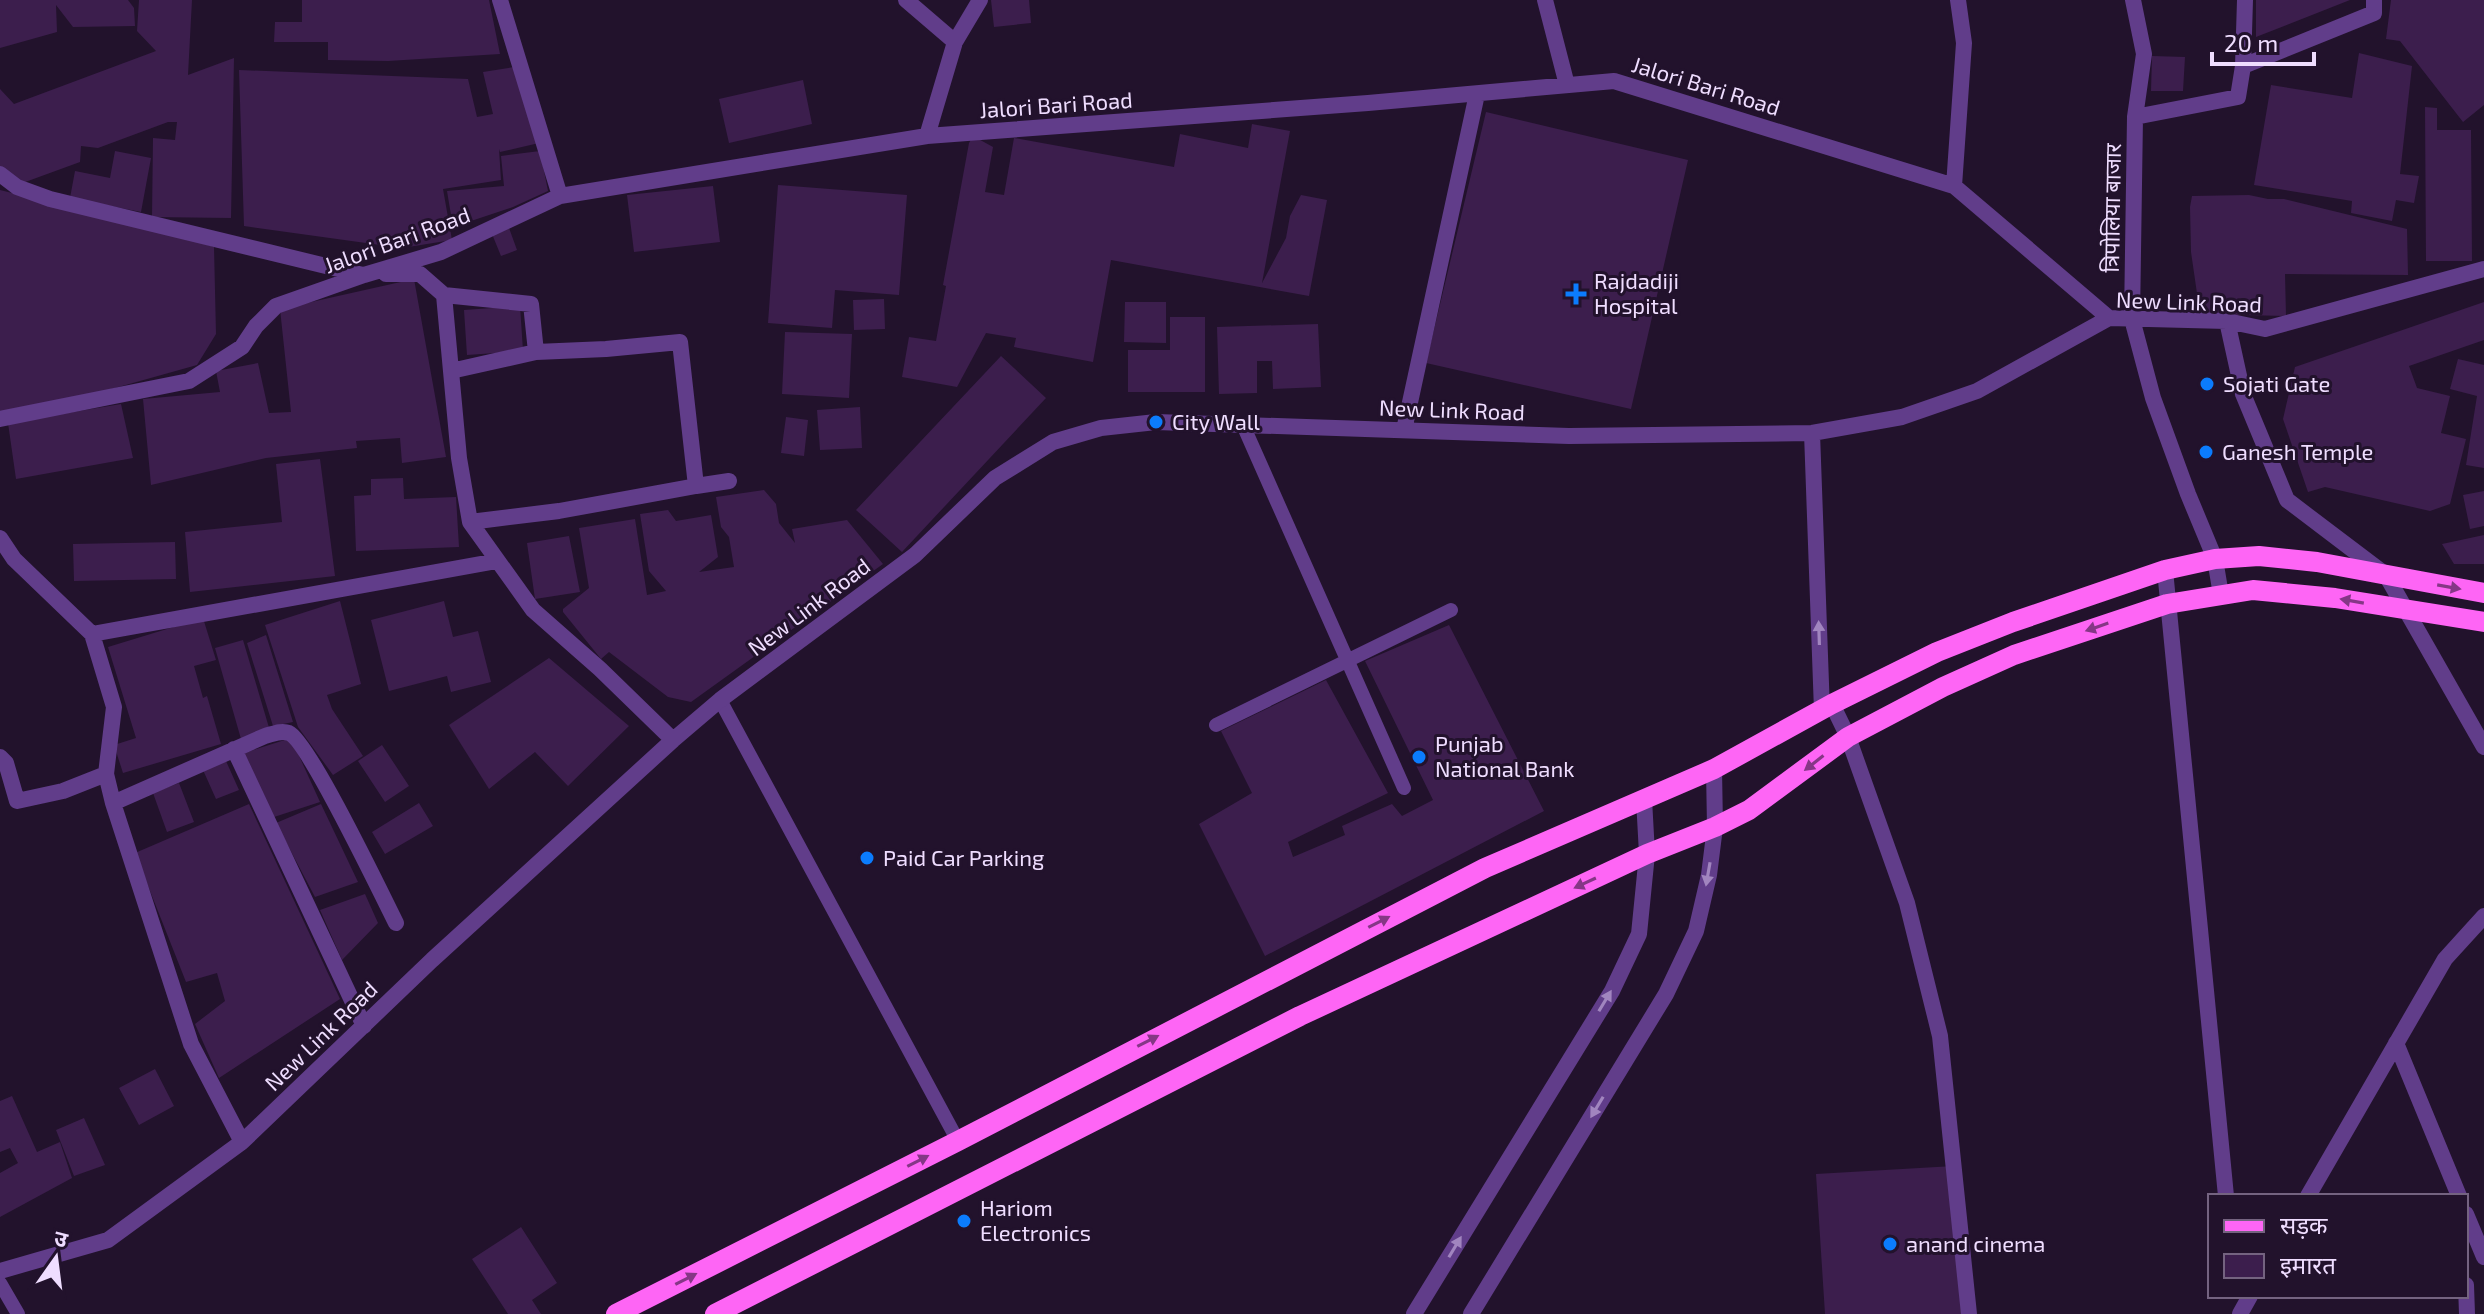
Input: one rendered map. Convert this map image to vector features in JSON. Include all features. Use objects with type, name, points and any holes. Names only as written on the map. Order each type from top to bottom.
[{"type":"main road","points":[[616,1314],[1485,868],[1714,769],[1827,707],[1937,652],[2095,592],[2165,570],[2215,559],[2259,556],[2317,562],[2484,593]]},
{"type":"main road","points":[[715,1314],[1300,1016],[1647,854],[1715,827],[1769,797],[1848,737],[1943,687],[2014,655],[2167,604],[2253,590],[2335,598],[2484,622]]},
{"type":"street","points":[[500,0],[560,196]]},
{"type":"street","points":[[906,0],[955,42]]},
{"type":"street","points":[[927,136],[955,42],[980,0]]},
{"type":"street","points":[[1545,0],[1567,85]]},
{"type":"street","points":[[1954,186],[1964,43],[1958,0]]},
{"type":"street","name":"त्रिपोलिया बाजार","points":[[2133,0],[2144,54],[2135,117],[2132,319],[2153,398],[2215,559],[2221,595]]},
{"type":"street","points":[[2135,117],[2238,97],[2243,66],[2245,0]]},
{"type":"street","points":[[2243,66],[2374,13],[2374,0]]},
{"type":"street","name":"Jalori Bari Road","points":[[0,419],[189,381],[242,347],[256,326],[276,306],[441,252],[560,196],[927,136],[1614,81],[1954,186],[2109,318]]},
{"type":"street","points":[[1404,430],[1477,94]]},
{"type":"street","points":[[0,174],[17,187],[42,197],[364,275],[420,274],[444,295],[531,304],[536,352]]},
{"type":"street","name":"New Link Road","points":[[1,1272],[108,1240],[242,1142],[673,740],[720,700],[915,555],[995,478],[1053,442],[1101,428],[1156,422],[1569,436],[1812,433],[1902,417],[1977,391],[2109,318],[2227,321],[2265,329],[2484,269]]},
{"type":"street","points":[[444,295],[459,458],[470,522],[533,610],[673,740]]},
{"type":"street","points":[[2227,321],[2243,394],[2287,500],[2386,575],[2484,747]]},
{"type":"street","points":[[451,371],[536,352],[680,342],[696,486]]},
{"type":"street","points":[[1812,433],[1827,707],[1848,737],[1907,903],[1940,1036],[1969,1314]]},
{"type":"street","points":[[470,522],[559,511],[729,481]]},
{"type":"street","points":[[0,538],[14,559],[92,634],[114,707],[106,774],[113,803],[191,1044],[242,1142]]},
{"type":"street","points":[[92,634],[497,561]]},
{"type":"street","points":[[2165,570],[2226,1194]]},
{"type":"street","points":[[113,803],[234,749],[278,732],[288,732],[297,739],[323,781],[396,923]]},
{"type":"street","points":[[234,749],[364,1026]]},
{"type":"street","points":[[0,757],[6,763],[17,801],[63,791],[106,774]]},
{"type":"street","points":[[1471,1314],[1666,994],[1696,931],[1709,875],[1715,827],[1714,769]]},
{"type":"street","points":[[1414,1314],[1612,991],[1639,934],[1647,854],[1644,799]]},
{"type":"street","points":[[2309,1194],[2445,959],[2484,916]]},
{"type":"street","points":[[2396,1043],[2458,1194]]},
{"type":"street","points":[[2468,1219],[2484,1257]]},
{"type":"lane","points":[[1243,425],[1404,788]]},
{"type":"lane","points":[[1216,725],[1451,610]]},
{"type":"lane","points":[[720,700],[958,1141]]},
{"type":"lane","points":[[1,1272],[18,1314]]},
{"type":"building","points":[[0,0],[128,0],[134,8],[135,26],[73,27],[56,5],[57,32],[0,48]]},
{"type":"building","points":[[139,0],[192,0],[188,75],[234,58],[231,218],[152,217],[153,138],[175,140],[177,122],[168,122],[98,148],[81,146],[80,162],[17,185],[0,168],[0,89],[14,104],[156,51],[137,31]]},
{"type":"building","points":[[302,0],[489,0],[500,54],[388,61],[328,60],[328,42],[274,42],[275,22],[302,22]]},
{"type":"building","points":[[991,0],[1029,0],[1031,23],[994,27]]},
{"type":"building","points":[[2256,0],[2350,0],[2256,37]]},
{"type":"building","points":[[2391,0],[2484,0],[2484,105],[2463,122],[2400,41],[2386,39]]},
{"type":"building","points":[[2359,53],[2412,66],[2400,174],[2419,176],[2414,203],[2396,200],[2392,221],[2351,213],[2352,201],[2254,185],[2271,85],[2352,98]]},
{"type":"building","points":[[2152,56],[2185,57],[2183,91],[2151,91]]},
{"type":"building","points":[[514,67],[539,143],[500,152],[499,149],[501,180],[443,189],[452,240],[402,248],[244,226],[239,70],[468,79],[477,117],[493,114],[483,72]]},
{"type":"building","points":[[803,80],[812,124],[729,143],[719,99]]},
{"type":"building","points":[[2425,107],[2437,108],[2437,130],[2471,130],[2472,261],[2426,261]]},
{"type":"building","points":[[1486,112],[1688,160],[1631,409],[1426,363]]},
{"type":"building","points":[[1252,124],[1290,131],[1262,283],[1286,238],[1290,216],[1301,195],[1327,200],[1309,296],[1111,260],[1093,362],[1014,347],[1016,338],[986,333],[957,387],[902,377],[909,337],[936,341],[946,286],[943,285],[969,143],[973,136],[993,147],[985,192],[1004,195],[1014,138],[1174,167],[1180,134],[1248,148]]},
{"type":"building","points":[[115,151],[151,158],[141,212],[70,198],[75,171],[110,178]]},
{"type":"building","points":[[540,151],[548,191],[513,207],[453,227],[447,191],[504,186],[501,156]]},
{"type":"building","points":[[778,185],[907,195],[899,295],[835,290],[832,328],[768,323]]},
{"type":"building","points":[[713,186],[720,242],[634,252],[627,195]]},
{"type":"building","points":[[0,190],[162,230],[214,247],[216,334],[197,365],[90,395],[0,412]]},
{"type":"building","points":[[2249,195],[2284,199],[2407,229],[2408,275],[2285,274],[2286,316],[2200,314],[2191,252],[2192,196]]},
{"type":"building","points":[[509,228],[517,250],[501,256],[492,234]]},
{"type":"building","points":[[414,279],[446,457],[402,463],[400,438],[356,441],[357,448],[266,458],[151,485],[143,399],[220,392],[216,371],[258,363],[269,413],[291,412],[280,309]]},
{"type":"building","points":[[884,299],[885,329],[854,330],[853,300]]},
{"type":"building","points":[[1125,302],[1166,302],[1166,343],[1124,342]]},
{"type":"building","points":[[2484,302],[2484,340],[2409,366],[2417,388],[2450,396],[2441,433],[2466,439],[2450,504],[2430,511],[2325,487],[2308,492],[2283,419],[2295,367]]},
{"type":"building","points":[[520,306],[523,351],[467,355],[464,310]]},
{"type":"building","points":[[1170,317],[1205,317],[1205,392],[1128,392],[1128,350],[1170,350]]},
{"type":"building","points":[[1318,324],[1321,387],[1273,389],[1272,361],[1257,361],[1257,393],[1219,394],[1217,327]]},
{"type":"building","points":[[785,332],[852,334],[849,398],[782,394]]},
{"type":"building","points":[[1001,356],[1046,398],[902,552],[856,510]]},
{"type":"building","points":[[2458,359],[2484,365],[2484,468],[2466,465],[2477,396],[2450,389]]},
{"type":"building","points":[[121,404],[133,458],[16,479],[8,423]]},
{"type":"building","points":[[860,407],[862,448],[820,450],[817,410]]},
{"type":"building","points":[[786,417],[808,420],[804,456],[781,453]]},
{"type":"building","points":[[320,459],[335,576],[190,592],[185,532],[282,522],[276,464]]},
{"type":"building","points":[[403,478],[404,499],[456,497],[459,547],[356,551],[354,496],[371,495],[371,479]]},
{"type":"building","points":[[764,490],[776,504],[779,523],[795,543],[792,529],[847,520],[883,564],[691,702],[668,697],[609,652],[601,659],[563,612],[589,588],[579,528],[635,519],[647,595],[666,591],[649,571],[640,514],[668,510],[676,521],[711,515],[718,557],[699,572],[734,567],[729,537],[721,527],[716,497]]},
{"type":"building","points":[[2484,491],[2484,526],[2470,529],[2463,495]]},
{"type":"building","points":[[2484,535],[2484,564],[2454,564],[2442,544]]},
{"type":"building","points":[[569,536],[580,592],[535,599],[527,543]]},
{"type":"building","points":[[175,542],[176,579],[74,581],[73,544]]},
{"type":"building","points":[[340,601],[361,684],[327,695],[332,709],[363,756],[333,775],[298,727],[265,625]]},
{"type":"building","points":[[444,601],[453,637],[478,631],[491,682],[451,692],[447,676],[389,691],[371,620]]},
{"type":"building","points":[[203,618],[216,660],[194,666],[203,698],[207,696],[221,744],[123,773],[114,745],[136,738],[108,647]]},
{"type":"building","points":[[1449,625],[1544,811],[1265,956],[1199,824],[1252,793],[1221,731],[1326,680],[1388,793],[1288,842],[1293,857],[1345,835],[1342,826],[1392,804],[1402,816],[1433,800],[1365,661]]},
{"type":"building","points":[[266,635],[293,722],[273,726],[247,643]]},
{"type":"building","points":[[243,640],[270,731],[241,739],[215,648]]},
{"type":"building","points":[[549,658],[629,726],[568,786],[535,752],[489,789],[449,725]]},
{"type":"building","points":[[291,738],[320,802],[274,817],[241,754]]},
{"type":"building","points":[[382,745],[409,786],[385,802],[358,761]]},
{"type":"building","points":[[226,761],[239,790],[216,799],[203,770]]},
{"type":"building","points":[[179,783],[194,822],[167,832],[153,793]]},
{"type":"building","points":[[419,803],[433,826],[385,854],[372,832]]},
{"type":"building","points":[[249,804],[340,999],[219,1078],[195,1024],[225,1001],[217,973],[186,982],[135,853]]},
{"type":"building","points":[[321,804],[358,882],[315,897],[276,823]]},
{"type":"building","points":[[365,894],[378,923],[342,960],[320,910]]},
{"type":"building","points":[[155,1069],[174,1106],[139,1125],[119,1088]]},
{"type":"building","points":[[12,1096],[37,1152],[60,1142],[72,1178],[0,1217],[0,1173],[18,1163],[10,1148],[0,1152],[0,1101]]},
{"type":"building","points":[[84,1118],[105,1165],[74,1176],[56,1130]]},
{"type":"building","name":"anand cinema","points":[[1954,1166],[1963,1314],[1825,1314],[1816,1174]]},
{"type":"building","points":[[521,1227],[557,1283],[532,1300],[541,1314],[508,1314],[472,1259]]},
{"type":"place","name":"Rajdadiji Hospital","points":[[1576,294]]},
{"type":"place","name":"Sojati Gate","points":[[2207,384]]},
{"type":"place","name":"City Wall","points":[[1156,422]]},
{"type":"place","name":"Ganesh Temple","points":[[2206,452]]},
{"type":"place","name":"Punjab National Bank","points":[[1419,757]]},
{"type":"place","name":"Paid Car Parking","points":[[867,858]]},
{"type":"place","name":"Hariom Electronics","points":[[964,1221]]},
{"type":"place","name":"anand cinema","points":[[1890,1244]]}]
